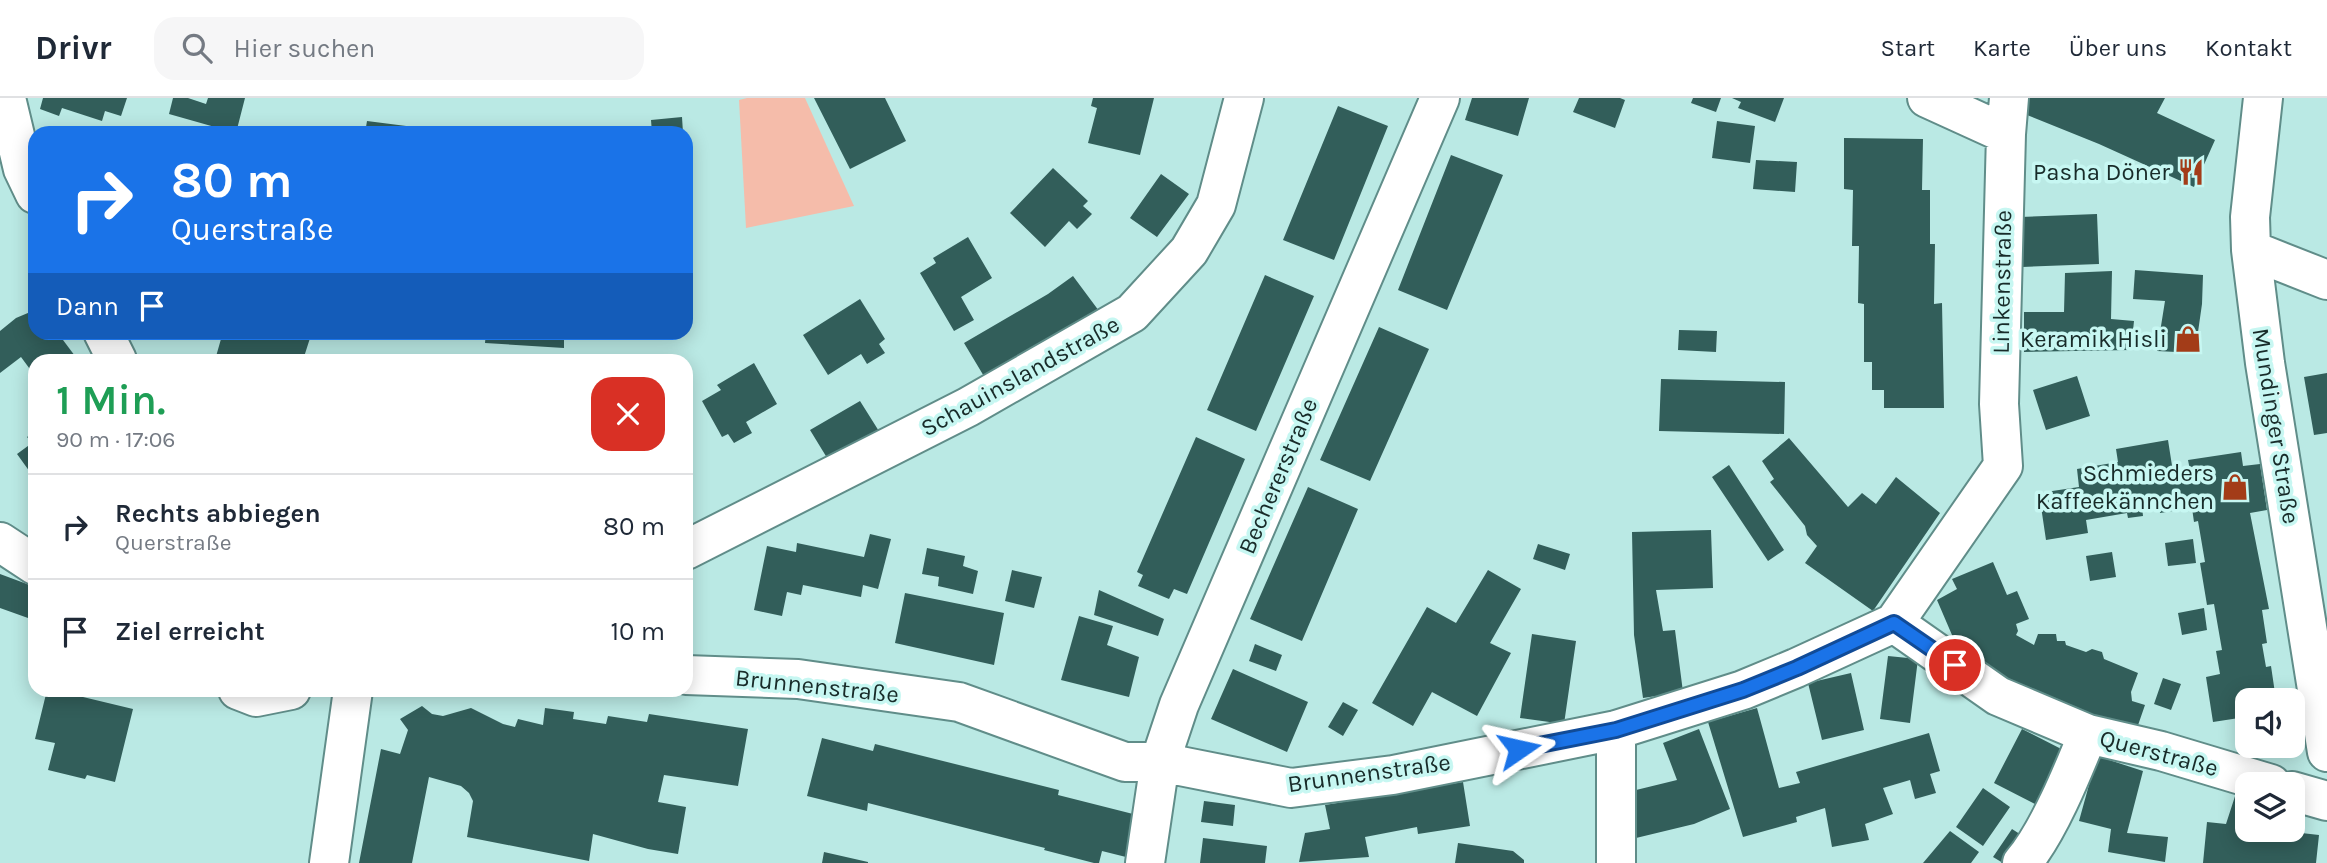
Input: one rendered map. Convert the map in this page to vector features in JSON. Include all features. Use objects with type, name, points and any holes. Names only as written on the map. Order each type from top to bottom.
[{"type":"street","points":[[6,98],[23,169],[28,179]]},
{"type":"street","name":"Schauinslandstraße","points":[[693,546],[968,407],[1132,313],[1189,251],[1216,205],[1244,98]]},
{"type":"street","name":"Bechererstraße","points":[[1146,863],[1160,762],[1179,705],[1440,98]]},
{"type":"street","points":[[1927,98],[2007,116]]},
{"type":"street","name":"Mundinger Straße","points":[[2263,98],[2250,217],[2252,250],[2265,363],[2327,752]]},
{"type":"street","name":"Linkenstraße","points":[[1894,623],[2003,466],[1999,404],[2007,116]]},
{"type":"street","points":[[2252,250],[2327,280]]},
{"type":"street","points":[[0,542],[28,560]]},
{"type":"street","name":"Brunnenstraße","points":[[693,675],[799,679],[959,702],[1125,762],[1160,762],[1291,788],[1392,775],[1616,730],[1743,690],[1894,623]]},
{"type":"street","name":"Querstraße","points":[[1894,623],[1998,696],[2088,734],[2161,751],[2235,773]]},
{"type":"street","points":[[329,863],[352,697]]},
{"type":"street","points":[[1616,730],[1616,863]]},
{"type":"street","name":"Querstraße","points":[[2022,863],[2041,834],[2072,774],[2088,734]]},
{"type":"street","points":[[2305,795],[2327,801]]},
{"type":"shaded area","points":[[805,98],[854,206],[746,228],[739,100]]},
{"type":"building","points":[[43,98],[127,98],[121,116],[105,111],[102,121],[62,108],[59,116],[40,109]]},
{"type":"building","points":[[173,98],[188,98],[206,104],[208,98],[245,98],[238,126],[211,126],[169,114]]},
{"type":"building","points":[[814,98],[885,98],[906,141],[850,169]]},
{"type":"building","points":[[1093,98],[1154,98],[1140,155],[1088,143],[1097,108],[1091,106]]},
{"type":"building","points":[[1472,98],[1529,98],[1518,136],[1465,120]]},
{"type":"building","points":[[1579,98],[1625,100],[1615,128],[1573,112]]},
{"type":"building","points":[[1693,98],[1721,98],[1716,112],[1691,103]]},
{"type":"building","points":[[1732,98],[1784,98],[1775,122],[1738,108],[1741,102]]},
{"type":"building","points":[[2023,98],[2165,98],[2157,113],[2215,140],[2194,187],[2022,113]]},
{"type":"building","points":[[1338,106],[1388,126],[1334,260],[1283,240]]},
{"type":"building","points":[[682,117],[683,126],[651,126],[651,120]]},
{"type":"building","points":[[367,121],[406,126],[366,126]]},
{"type":"building","points":[[1717,121],[1755,126],[1750,163],[1712,158]]},
{"type":"building","points":[[1844,138],[1923,139],[1922,190],[1930,190],[1930,244],[1935,244],[1934,304],[1942,303],[1944,408],[1884,408],[1884,390],[1872,390],[1872,362],[1864,362],[1864,304],[1858,303],[1859,246],[1852,246],[1853,190],[1844,189]]},
{"type":"building","points":[[1451,155],[1503,175],[1447,310],[1398,290]]},
{"type":"building","points":[[1756,160],[1797,162],[1795,192],[1753,189]]},
{"type":"building","points":[[1053,168],[1088,201],[1083,206],[1092,214],[1077,229],[1069,221],[1045,247],[1010,213]]},
{"type":"building","points":[[1161,174],[1189,194],[1157,237],[1130,218]]},
{"type":"building","points":[[2097,214],[2099,264],[2022,267],[2020,217]]},
{"type":"building","points":[[968,237],[992,278],[961,297],[974,320],[954,331],[920,273],[936,263],[933,258]]},
{"type":"building","points":[[2135,270],[2203,275],[2195,353],[2157,351],[2165,301],[2133,299]]},
{"type":"building","points":[[2112,271],[2111,319],[2134,321],[2131,350],[2024,352],[2024,312],[2064,312],[2065,273]]},
{"type":"building","points":[[1265,275],[1314,296],[1256,431],[1207,410]]},
{"type":"building","points":[[1073,276],[1099,311],[985,378],[964,343],[1048,294]]},
{"type":"building","points":[[860,299],[885,339],[879,344],[885,353],[867,364],[861,354],[828,375],[803,335]]},
{"type":"building","points":[[28,313],[28,340],[63,340],[74,354],[28,354],[28,366],[21,357],[0,373],[0,331],[16,318]]},
{"type":"building","points":[[1379,327],[1429,349],[1370,481],[1320,460]]},
{"type":"building","points":[[1679,330],[1717,331],[1716,352],[1678,350]]},
{"type":"building","points":[[221,340],[309,340],[305,354],[217,354]]},
{"type":"building","points":[[485,340],[564,340],[564,348],[485,343]]},
{"type":"building","points":[[754,363],[777,404],[746,422],[752,433],[734,443],[728,434],[722,437],[702,401],[721,390],[717,385]]},
{"type":"building","points":[[2327,373],[2327,433],[2314,435],[2304,377]]},
{"type":"building","points":[[2077,376],[2090,416],[2046,430],[2033,390]]},
{"type":"building","points":[[1661,379],[1785,382],[1784,434],[1659,431]]},
{"type":"building","points":[[860,401],[882,436],[832,466],[810,430]]},
{"type":"building","points":[[1196,437],[1245,459],[1187,594],[1174,589],[1169,599],[1138,586],[1143,575],[1137,572]]},
{"type":"building","points":[[1789,438],[1848,507],[1862,493],[1876,504],[1896,477],[1940,513],[1873,611],[1805,563],[1817,546],[1807,535],[1805,526],[1770,482],[1774,479],[1762,461]]},
{"type":"building","points":[[2168,440],[2173,472],[2190,470],[2188,460],[2241,452],[2243,466],[2260,464],[2267,510],[2250,513],[2269,609],[2262,610],[2267,643],[2262,644],[2266,667],[2271,666],[2274,688],[2235,688],[2235,719],[2213,722],[2206,677],[2220,674],[2216,651],[2222,650],[2214,604],[2207,605],[2200,563],[2205,562],[2198,521],[2194,522],[2192,508],[2160,513],[2159,505],[2142,507],[2143,516],[2128,518],[2127,513],[2086,520],[2088,533],[2046,540],[2039,493],[2079,487],[2077,469],[2118,462],[2116,449]]},
{"type":"building","points":[[28,446],[28,469],[17,454]]},
{"type":"building","points":[[1729,465],[1784,550],[1768,561],[1712,477]]},
{"type":"building","points":[[1308,487],[1358,509],[1302,641],[1250,619]]},
{"type":"building","points":[[1711,530],[1713,588],[1656,590],[1663,631],[1675,630],[1683,692],[1643,698],[1634,635],[1632,532]]},
{"type":"building","points":[[870,534],[891,539],[878,589],[863,585],[861,597],[803,585],[801,595],[787,592],[782,616],[754,610],[767,546],[796,552],[797,543],[864,557]]},
{"type":"building","points":[[2193,539],[2196,563],[2168,566],[2165,543]]},
{"type":"building","points":[[1538,544],[1570,554],[1565,570],[1533,559]]},
{"type":"building","points":[[927,548],[965,556],[963,566],[978,571],[973,594],[938,586],[939,577],[922,574]]},
{"type":"building","points":[[2112,552],[2116,577],[2090,581],[2086,556]]},
{"type":"building","points":[[1993,562],[2007,595],[2017,591],[2029,619],[2016,624],[2016,635],[2034,645],[2038,634],[2056,634],[2057,641],[2065,641],[2066,645],[2086,652],[2092,649],[2102,652],[2104,659],[2138,673],[2131,692],[2132,701],[2145,705],[2136,731],[2016,689],[1961,656],[1937,600],[1957,589],[1952,579]]},
{"type":"building","points":[[1012,570],[1042,577],[1034,608],[1005,601]]},
{"type":"building","points":[[1488,570],[1521,589],[1490,643],[1511,653],[1477,716],[1432,692],[1413,726],[1372,703],[1427,607],[1456,623]]},
{"type":"building","points":[[0,574],[28,584],[28,618],[0,608]]},
{"type":"building","points":[[1099,590],[1164,619],[1158,636],[1094,615]]},
{"type":"building","points":[[905,593],[1004,613],[994,665],[895,643]]},
{"type":"building","points":[[2204,608],[2207,630],[2182,635],[2178,613]]},
{"type":"building","points":[[1079,616],[1113,626],[1107,645],[1139,657],[1129,697],[1061,680]]},
{"type":"building","points":[[1532,634],[1576,641],[1564,724],[1520,718]]},
{"type":"building","points":[[1255,644],[1282,655],[1276,671],[1249,661]]},
{"type":"building","points":[[1888,656],[1918,659],[1910,723],[1880,719]]},
{"type":"building","points":[[1233,669],[1308,702],[1287,752],[1211,719]]},
{"type":"building","points":[[1851,673],[1864,730],[1822,740],[1808,683]]},
{"type":"building","points":[[2163,678],[2181,684],[2171,710],[2154,704]]},
{"type":"building","points":[[45,697],[83,697],[133,709],[115,782],[87,775],[85,779],[48,770],[55,743],[35,739]]},
{"type":"building","points":[[1343,702],[1358,710],[1343,736],[1328,727]]},
{"type":"building","points":[[422,706],[432,714],[443,716],[471,708],[515,727],[518,719],[543,725],[545,708],[574,712],[573,719],[606,724],[608,716],[647,722],[649,714],[748,729],[738,786],[664,775],[658,802],[686,807],[678,854],[593,834],[589,861],[467,837],[473,801],[469,793],[461,786],[429,777],[412,863],[359,863],[381,749],[400,754],[408,730],[400,719]]},
{"type":"building","points":[[1757,708],[1779,788],[1800,783],[1796,772],[1929,733],[1940,771],[1930,774],[1936,793],[1915,799],[1910,780],[1883,788],[1893,814],[1865,824],[1869,840],[1832,847],[1825,808],[1796,817],[1797,822],[1743,837],[1708,722]]},
{"type":"building","points":[[1699,729],[1730,809],[1694,824],[1636,838],[1632,791],[1677,780],[1663,743]]},
{"type":"building","points":[[2022,729],[2071,754],[2043,808],[1994,783]]},
{"type":"building","points":[[822,738],[873,751],[875,744],[1059,790],[1058,795],[1137,815],[1126,857],[1102,851],[1099,863],[1094,863],[868,803],[867,811],[807,796]]},
{"type":"building","points":[[2097,756],[2143,771],[2127,833],[2168,837],[2165,862],[2108,852],[2111,829],[2079,821]]},
{"type":"building","points":[[1463,782],[1470,826],[1418,834],[1417,827],[1365,837],[1369,857],[1299,862],[1305,833],[1330,829],[1325,805]]},
{"type":"building","points":[[1983,788],[2010,807],[1983,846],[1956,827]]},
{"type":"building","points":[[2235,796],[2235,842],[2305,842],[2305,833],[2319,835],[2316,863],[2203,863],[2207,822],[2226,824]]},
{"type":"building","points":[[1204,801],[1235,805],[1233,826],[1201,822]]},
{"type":"building","points":[[2012,829],[2026,838],[2010,863],[2003,863],[1993,857]]},
{"type":"building","points":[[1950,831],[1979,852],[1971,863],[1923,863]]},
{"type":"building","points":[[1203,838],[1267,846],[1265,863],[1200,863]]},
{"type":"building","points":[[1458,843],[1513,851],[1524,863],[1455,863]]},
{"type":"building","points":[[824,852],[868,862],[868,863],[822,863]]},
{"type":"place","name":"Pasha Döner","points":[[2191,172]]},
{"type":"place","name":"Keramik Hisli","points":[[2188,339]]},
{"type":"place","name":"Schmieders Kaffeekännchen","points":[[2235,487]]},
{"type":"route","points":[[1519,749],[1616,730],[1743,690],[1894,623],[1955,665]]}]
